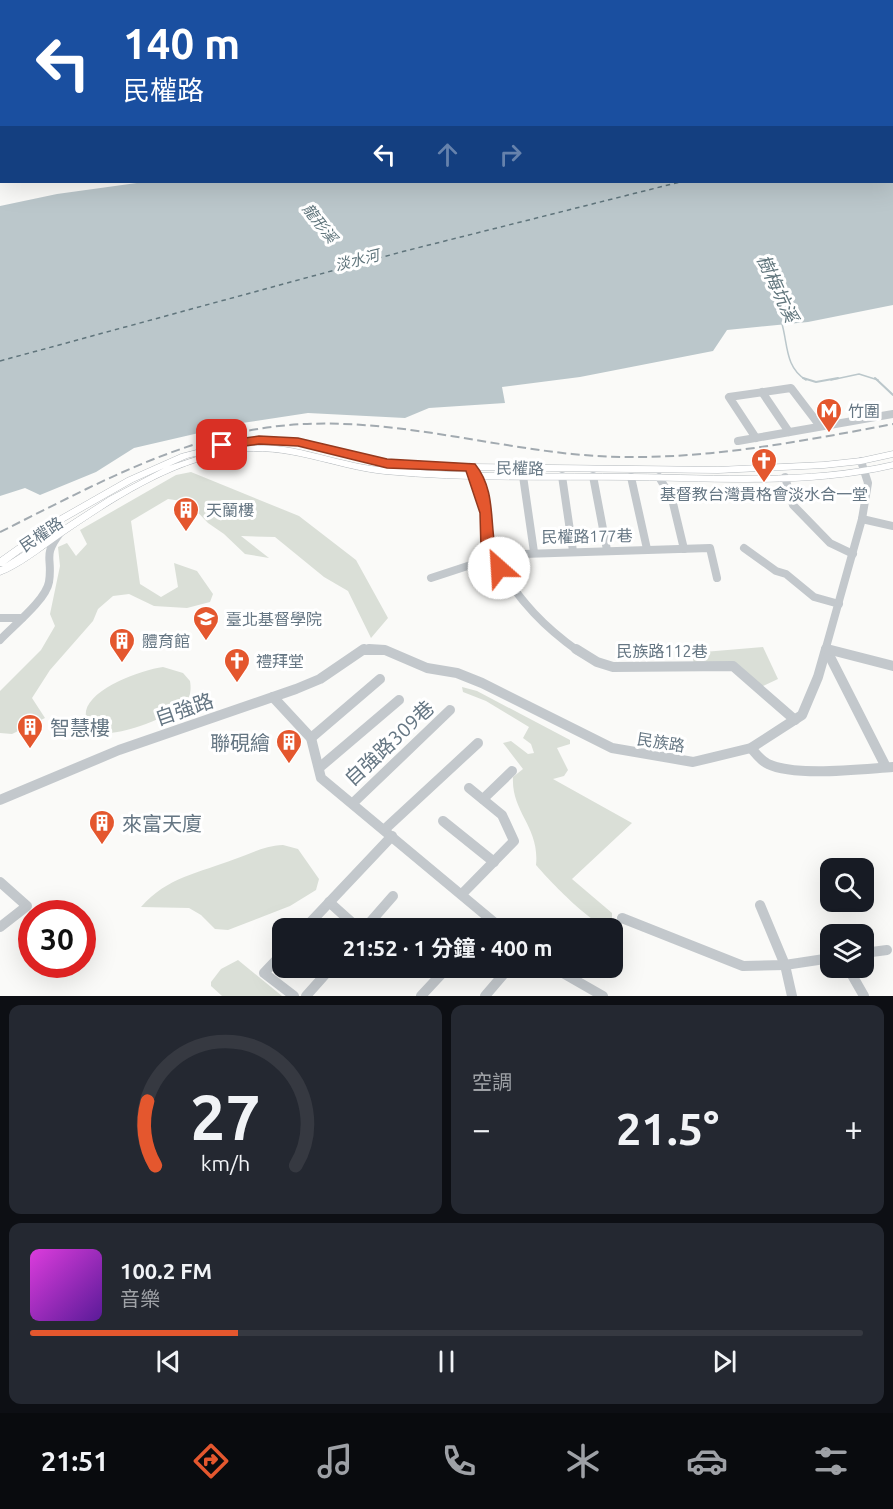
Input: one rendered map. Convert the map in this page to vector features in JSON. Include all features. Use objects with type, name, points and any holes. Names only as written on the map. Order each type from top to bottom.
[{"type":"main road","name":"民權路","points":[[0,563],[4,557],[58,521],[130,480],[184,456],[222,445],[259,440],[287,441],[387,463],[523,476],[785,477],[866,471],[893,465]]},
{"type":"main road","name":"民權路","points":[[0,572],[107,502],[151,479],[183,465],[234,450],[296,450],[383,471],[718,470],[861,461],[893,454]]},
{"type":"street","points":[[756,438],[729,397],[791,388],[820,426]]},
{"type":"street","points":[[762,392],[789,432]]},
{"type":"street","points":[[738,441],[893,414]]},
{"type":"street","name":"民族路","points":[[273,697],[320,679],[364,649],[385,650],[427,668],[457,673],[482,683],[612,748],[693,762],[751,748],[802,715],[826,649],[862,519],[868,483],[861,461]]},
{"type":"street","points":[[473,471],[487,513],[489,524],[486,541],[492,557]]},
{"type":"street","points":[[523,476],[534,552]]},
{"type":"street","points":[[562,476],[573,551]]},
{"type":"street","points":[[593,476],[607,550]]},
{"type":"street","points":[[631,477],[647,549]]},
{"type":"street","points":[[659,477],[672,499],[684,549]]},
{"type":"street","points":[[785,477],[793,505],[830,543],[853,554]]},
{"type":"street","points":[[862,519],[893,526]]},
{"type":"street","name":"民權路","points":[[0,640],[48,589],[50,578],[47,556],[49,548],[61,532]]},
{"type":"street","name":"民權路177巷","points":[[431,578],[492,557],[534,552],[710,548],[717,578]]},
{"type":"street","points":[[744,548],[776,571],[786,574],[814,597],[839,604]]},
{"type":"street","name":"民族路112巷","points":[[492,557],[528,610],[578,650],[597,662],[613,667],[733,666],[795,720]]},
{"type":"street","points":[[0,618],[22,618]]},
{"type":"street","points":[[826,649],[893,666]]},
{"type":"street","points":[[751,748],[760,759],[779,767],[842,770],[890,767],[826,649]]},
{"type":"street","points":[[312,738],[380,679]]},
{"type":"street","points":[[273,697],[312,738],[321,778],[488,918]]},
{"type":"street","name":"自強路","points":[[0,800],[119,750],[273,697]]},
{"type":"street","points":[[319,768],[399,700]]},
{"type":"street","name":"自強路309巷","points":[[352,802],[450,710]]},
{"type":"street","points":[[314,918],[388,832],[478,743]]},
{"type":"street","points":[[483,799],[512,771]]},
{"type":"street","points":[[462,894],[513,842],[501,815],[469,788]]},
{"type":"street","points":[[444,821],[494,862]]},
{"type":"street","points":[[0,882],[27,906],[0,927]]},
{"type":"street","points":[[374,918],[393,896]]},
{"type":"street","points":[[329,902],[347,918]]},
{"type":"street","points":[[760,905],[785,964],[792,996]]},
{"type":"street","points":[[623,918],[743,966],[820,959]]},
{"type":"street","points":[[874,952],[887,950]]},
{"type":"street","points":[[272,965],[264,973],[294,996]]},
{"type":"street","points":[[306,996],[322,978]]},
{"type":"street","points":[[421,996],[438,978]]},
{"type":"street","points":[[485,996],[500,978]]},
{"type":"street","points":[[572,978],[603,996]]},
{"type":"street","points":[[854,978],[864,996]]},
{"type":"shaded area","points":[[191,472],[299,516],[356,560],[388,618],[371,638],[348,591],[324,577],[275,537],[241,536],[269,558],[245,554],[224,534],[208,523],[188,502],[168,499],[131,521],[140,584],[161,597],[178,587],[174,563],[197,571],[213,594],[210,602],[187,608],[154,606],[129,594],[113,596],[98,609],[93,621],[50,670],[32,698],[45,718],[12,734],[0,733],[0,691],[41,650],[55,626],[50,614],[60,566],[58,547],[67,543],[76,556],[87,544],[80,530],[176,475]]},
{"type":"shaded area","points":[[763,647],[778,679],[761,687],[735,666],[694,665],[692,653]]},
{"type":"shaded area","points":[[163,667],[183,673],[190,681],[190,695],[182,705],[158,719],[129,729],[103,733],[90,727],[86,711],[97,695],[130,676]]},
{"type":"shaded area","points":[[462,687],[477,691],[570,740],[570,744],[557,748],[568,770],[564,776],[553,779],[632,823],[572,879],[612,913],[612,918],[591,918],[561,892],[536,865],[534,840],[516,800],[514,789],[513,777],[523,769],[503,743],[511,741],[528,754],[534,753],[531,744],[523,738],[529,727],[486,701],[463,692]]},
{"type":"shaded area","points":[[283,845],[298,849],[319,879],[316,890],[290,906],[228,930],[215,929],[201,915],[189,908],[141,907],[162,889],[184,877],[258,850]]},
{"type":"shaded area","points":[[238,960],[282,996],[222,996],[211,986],[211,982],[221,969]]},
{"type":"water","points":[[137,183],[893,183],[893,305],[808,322],[727,330],[713,351],[580,377],[502,387],[505,403],[429,408],[405,418],[308,413],[242,423],[134,448],[96,472],[40,495],[25,488],[0,496],[0,206],[57,194]]},
{"type":"waterway","name":"樹梅坑溪","points":[[782,324],[788,355],[794,369],[803,378]]},
{"type":"waterway","name":"樹梅坑溪","points":[[831,380],[859,374],[877,380]]},
{"type":"waterway","name":"樹梅坑溪","points":[[803,378],[816,382],[838,378]]},
{"type":"waterway","name":"樹梅坑溪","points":[[877,380],[893,395]]},
{"type":"ferry route","points":[[0,361],[405,251],[676,183]]},
{"type":"railway","points":[[0,532],[101,482],[170,453],[242,432],[279,426],[353,424],[390,427],[572,454],[653,457],[734,451],[893,424]]},
{"type":"place","name":"竹圍","points":[[829,434]]},
{"type":"place","name":"基督教台灣貴格會淡水合一堂","points":[[764,484]]},
{"type":"place","name":"天蘭樓","points":[[186,533]]},
{"type":"place","name":"臺北基督學院","points":[[206,642]]},
{"type":"place","name":"體育館","points":[[122,664]]},
{"type":"place","name":"禮拜堂","points":[[237,684]]},
{"type":"place","name":"智慧樓","points":[[30,750]]},
{"type":"place","name":"聯硯繪","points":[[289,765]]},
{"type":"place","name":"來富天廈","points":[[102,846]]},
{"type":"route","points":[[222,445],[276,440],[298,442],[387,463],[470,467],[476,474],[487,513],[488,549],[499,568]]},
{"type":"water label","name":"龍形溪","points":[[320,223]]},
{"type":"water label","name":"淡水河","points":[[357,260]]}]
